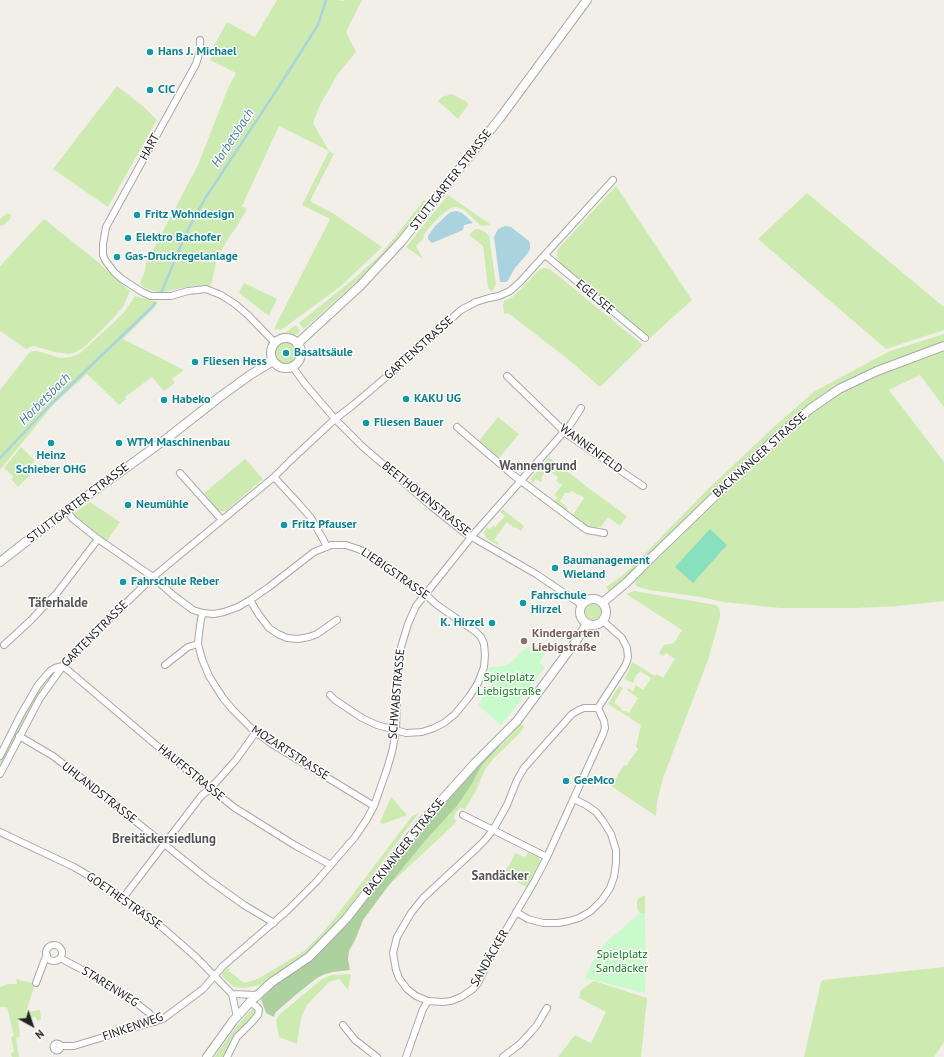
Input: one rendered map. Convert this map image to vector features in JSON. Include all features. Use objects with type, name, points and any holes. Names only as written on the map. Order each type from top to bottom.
[{"type":"street","name":"STUTTGARTER STRASSE","points":[[297,344],[360,286],[401,242],[500,118],[587,0]]},
{"type":"street","name":"HART","points":[[200,40],[200,51],[196,64],[106,227],[103,244],[104,255],[114,272],[122,279],[151,296],[171,296],[188,291],[206,289],[221,295],[248,315],[274,344]]},
{"type":"street","name":"GARTENSTRASSE","points":[[0,774],[40,698],[63,666],[97,631],[153,577],[274,477],[335,418],[352,406],[398,367],[461,310],[476,302],[499,296],[510,291],[520,282],[613,180]]},
{"type":"street","name":"EGELSEE","points":[[545,255],[644,338]]},
{"type":"street","points":[[287,338],[293,340],[297,344],[300,350],[300,356],[297,362],[292,366],[282,367],[273,361],[271,351],[274,344],[279,340],[287,338]]},
{"type":"street","name":"BACKNANGER STRASSE","points":[[602,603],[626,583],[652,556],[775,439],[810,409],[839,389],[877,371],[944,346]]},
{"type":"street","name":"STUTTGARTER STRASSE","points":[[0,562],[66,511],[250,375],[273,361]]},
{"type":"street","name":"BEETHOVENSTRASSE","points":[[292,366],[304,384],[335,418],[362,446],[404,483],[465,532],[536,574],[582,605]]},
{"type":"street","name":"WANNENFELD","points":[[507,376],[575,440],[642,486]]},
{"type":"street","name":"SCHWABSTRASSE","points":[[214,975],[274,923],[312,886],[368,820],[388,769],[396,731],[398,667],[401,647],[404,634],[416,606],[472,536],[570,425],[581,408]]},
{"type":"street","points":[[457,427],[513,475],[587,530],[604,533]]},
{"type":"street","points":[[180,473],[222,520]]},
{"type":"street","points":[[274,477],[311,518],[327,547]]},
{"type":"street","points":[[66,511],[98,539],[153,577]]},
{"type":"street","points":[[4,645],[57,593],[98,539]]},
{"type":"street","name":"LIEBIGSTRASSE","points":[[153,577],[172,595],[193,610],[214,614],[238,607],[250,600],[314,552],[331,545],[351,546],[367,553],[481,637],[485,650],[484,667],[481,677],[461,708],[452,717],[434,728],[422,732],[406,733],[377,725],[362,718],[330,695]]},
{"type":"street","points":[[592,599],[599,600],[602,603],[606,609],[606,616],[603,622],[594,626],[583,621],[580,616],[580,610],[586,601],[592,599]]},
{"type":"street","points":[[250,600],[268,628],[287,638],[302,639],[318,634],[337,620]]},
{"type":"street","name":"MOZARTSTRASSE","points":[[203,612],[198,644],[202,659],[207,672],[219,693],[233,710],[256,732],[279,748],[374,806]]},
{"type":"street","points":[[598,708],[625,666],[628,657],[627,648],[622,638],[603,622]]},
{"type":"street","name":"BACKNANGER STRASSE","points":[[207,1057],[250,1002],[272,982],[308,958],[346,919],[421,823],[476,762],[517,721],[587,624]]},
{"type":"street","points":[[165,664],[188,647],[198,644]]},
{"type":"street","points":[[0,756],[20,716],[38,685],[50,671],[63,666]]},
{"type":"street","name":"HAUFFSTRASSE","points":[[63,666],[210,789],[235,808],[272,832],[330,865]]},
{"type":"street","name":"SANDÄCKER","points":[[584,708],[598,708],[604,721],[605,728],[603,734],[547,857],[497,945],[478,983],[473,989],[461,997],[451,1001],[428,1001],[411,992],[399,978],[393,953],[397,936],[411,913],[423,898],[477,848],[493,830],[507,805],[517,780],[524,768],[572,714],[584,708]]},
{"type":"street","points":[[123,898],[202,795],[210,789],[235,761],[256,732]]},
{"type":"street","name":"UHLANDSTRASSE","points":[[19,736],[53,756],[215,884],[244,905],[274,923]]},
{"type":"street","points":[[516,912],[526,918],[540,922],[568,922],[591,911],[601,901],[609,889],[614,877],[616,863],[615,846],[611,834],[603,820],[596,812],[574,799]]},
{"type":"street","points":[[463,815],[547,857]]},
{"type":"street","name":"GOETHESTRASSE","points":[[0,832],[74,867],[106,886],[150,917],[214,975],[232,994]]},
{"type":"street","name":"STARENWEG","points":[[55,945],[61,949],[62,954],[60,958],[55,961],[48,958],[47,955],[47,950],[50,946],[55,945]]},
{"type":"street","points":[[36,983],[44,959],[47,955]]},
{"type":"street","name":"STARENWEG","points":[[60,958],[98,978],[125,995],[149,1013],[155,1022]]},
{"type":"street","name":"FINKENWEG","points":[[61,1046],[74,1046],[163,1019],[203,989],[211,981],[214,975]]},
{"type":"street","points":[[237,1017],[232,994],[258,995]]},
{"type":"street","points":[[406,1057],[423,1009],[428,1001]]},
{"type":"street","points":[[227,1057],[237,1037],[258,1014],[259,1009],[250,1002]]},
{"type":"street","points":[[503,1057],[520,1044],[531,1032],[547,1008]]},
{"type":"street","points":[[343,1025],[355,1040],[377,1057]]},
{"type":"green space","points":[[277,0],[362,0],[346,32],[356,52],[337,75],[320,105],[313,123],[329,151],[279,126],[242,206],[247,209],[217,258],[211,286],[192,286],[164,292],[157,292],[147,289],[140,283],[145,271],[146,263],[198,165],[228,88],[236,73],[210,60],[216,49],[213,47],[227,22],[255,37]]},
{"type":"green space","points":[[117,86],[144,107],[157,120],[108,207],[53,169]]},
{"type":"green space","points":[[452,94],[468,104],[458,119],[438,101],[442,97]]},
{"type":"green space","points":[[329,151],[334,154],[310,201],[334,214],[382,247],[341,286],[281,330],[276,330],[274,329],[330,219],[302,205]]},
{"type":"green space","points":[[616,186],[692,300],[650,338],[559,263],[560,262],[557,256],[558,249]]},
{"type":"green space","points":[[807,193],[944,307],[944,330],[886,349],[758,239]]},
{"type":"green space","points":[[448,195],[491,225],[481,226],[464,210],[457,207],[451,208],[440,216],[428,229],[423,239],[416,246],[423,259],[406,247]]},
{"type":"green space","points":[[424,200],[426,201],[423,209],[377,262],[304,329],[299,323],[356,277],[379,256]]},
{"type":"green space","points":[[7,213],[11,216],[10,219],[4,225],[0,226],[0,219]]},
{"type":"green space","points":[[44,219],[98,262],[130,291],[123,307],[104,328],[83,348],[69,354],[34,346],[26,349],[0,331],[0,266]]},
{"type":"green space","points":[[475,229],[484,231],[489,236],[496,285],[492,292],[488,288],[483,246],[469,235]]},
{"type":"green space","points":[[544,268],[551,270],[643,345],[600,387],[569,360],[508,313],[504,314],[504,301],[516,294],[539,270]]},
{"type":"green space","points":[[244,283],[277,299],[269,316],[239,293]]},
{"type":"green space","points":[[135,296],[158,302],[154,308],[123,339],[184,370],[172,379],[175,383],[164,391],[152,377],[125,397],[126,399],[119,405],[87,374],[53,405],[0,470],[0,390],[32,351],[61,358],[79,354],[124,312]]},
{"type":"green space","points":[[296,325],[300,331],[294,335],[278,334],[286,332]]},
{"type":"green space","points":[[944,334],[944,342],[841,384],[823,394],[808,406],[624,580],[609,591],[606,587],[631,568],[709,488],[776,425],[815,391],[890,351]]},
{"type":"green space","points":[[286,343],[293,346],[296,353],[293,360],[286,363],[279,360],[276,353],[279,346]]},
{"type":"green space","points":[[944,351],[944,407],[920,375],[889,390],[944,462],[944,601],[898,606],[857,608],[780,608],[724,602],[650,590],[638,587],[635,584],[636,580],[709,509],[818,407],[844,391],[875,377],[916,360]]},
{"type":"green space","points":[[498,417],[519,434],[499,458],[479,441]]},
{"type":"green space","points":[[21,447],[35,461],[29,467],[34,471],[18,487],[12,480],[13,476],[4,468]]},
{"type":"green space","points":[[549,457],[627,516],[620,526],[608,517],[601,527],[590,528],[572,516],[584,498],[572,491],[565,493],[560,501],[568,508],[566,511],[554,502],[557,497],[554,495],[562,485],[556,481],[558,477],[549,471],[541,478],[541,482],[536,479],[532,484],[531,478]]},
{"type":"green space","points":[[245,459],[263,479],[226,511],[218,511],[204,493]]},
{"type":"green space","points":[[90,502],[120,522],[107,541],[75,516],[74,513]]},
{"type":"green space","points":[[502,509],[524,526],[521,531],[515,527],[514,528],[507,522],[494,540],[499,543],[498,545],[487,539],[484,532],[487,527],[490,529],[493,526],[495,527],[505,516],[500,512]]},
{"type":"green space","points":[[710,529],[727,545],[693,583],[675,567]]},
{"type":"green space","points":[[634,591],[716,605],[720,612],[720,617],[708,660],[663,778],[657,802],[656,816],[611,786],[624,765],[626,766],[638,749],[636,747],[641,725],[608,704],[619,686],[623,688],[614,703],[621,708],[622,711],[629,713],[638,698],[627,690],[628,688],[633,691],[636,685],[643,690],[651,678],[640,671],[633,683],[626,680],[625,678],[632,662],[655,676],[657,674],[663,678],[675,659],[666,653],[663,656],[659,653],[664,645],[674,643],[682,630],[626,594]]},
{"type":"green space","points":[[590,604],[596,604],[601,609],[599,618],[596,620],[590,620],[585,615],[585,609]]},
{"type":"green space","name":"Spielplatz Liebigstraße","points":[[529,647],[547,651],[539,663],[545,667],[501,725],[478,705],[490,685],[485,680],[489,667],[504,666],[509,664]]},
{"type":"green space","points":[[48,678],[0,767],[0,760],[22,717],[36,692]]},
{"type":"green space","points":[[521,724],[524,727],[519,734],[494,758],[486,768],[476,791],[465,809],[460,808],[456,812],[454,817],[456,822],[389,885],[425,841],[457,806],[472,784],[482,765]]},
{"type":"green space","points":[[499,745],[500,746],[482,765],[472,784],[457,806],[425,841],[363,920],[349,951],[348,959],[350,970],[333,972],[317,978],[275,1013],[274,1017],[266,1013],[261,999],[274,986],[313,958],[337,934],[398,860],[430,816]]},
{"type":"green space","points":[[391,797],[407,815],[383,824],[380,822]]},
{"type":"green space","points":[[419,813],[341,918],[307,954],[260,985],[245,988],[234,987],[222,976],[223,972],[228,968],[230,969],[229,971],[244,983],[258,979],[304,951],[324,931],[337,915],[412,816]]},
{"type":"green space","points":[[529,851],[538,856],[540,861],[527,887],[500,874],[509,866],[515,853],[525,857]]},
{"type":"green space","points":[[645,896],[645,914],[640,913],[637,908],[638,899]]},
{"type":"green space","name":"Spielplatz Sandäcker","points":[[640,913],[645,914],[645,993],[585,978],[593,961],[605,943]]},
{"type":"green space","points":[[944,967],[944,1042],[934,1057],[804,1057],[821,982],[823,980]]},
{"type":"green space","points":[[350,974],[348,990],[339,979],[329,982],[307,1005],[301,1018],[297,1044],[279,1037],[276,1021],[280,1014],[322,979],[332,975]]},
{"type":"green space","points":[[16,979],[35,984],[26,1012],[40,1010],[41,1020],[37,1021],[36,1017],[18,1019],[20,1037],[16,1038],[19,1057],[12,1057],[11,1053],[14,1052],[11,1037],[14,1036],[7,1007],[0,1007],[0,987],[8,984],[17,984]]},
{"type":"green space","points":[[594,981],[647,998],[641,1057],[558,1057],[575,1035],[591,1043],[606,1012],[579,998],[581,990]]},
{"type":"green space","points":[[253,1008],[256,1011],[254,1015],[234,1036],[224,1057],[214,1057],[235,1028]]},
{"type":"water","points":[[457,211],[462,213],[473,223],[464,225],[463,230],[432,243],[428,239],[428,236],[435,226],[448,214]]},
{"type":"water","points":[[505,226],[511,227],[529,241],[530,249],[515,268],[507,282],[500,282],[494,237],[498,229]]},
{"type":"waterway","name":"Horbetsbach","points":[[162,291],[186,233],[206,197],[318,25],[326,0]]},
{"type":"waterway","name":"Horbetsbach","points":[[0,458],[52,403],[155,303]]},
{"type":"place","name":"Hans J. Michael","points":[[150,52]]},
{"type":"place","name":"CIC","points":[[150,90]]},
{"type":"place","name":"Fritz Wohndesign","points":[[137,215]]},
{"type":"place","name":"Elektro Bachofer","points":[[128,238]]},
{"type":"place","name":"Gas-Druckregelanlage","points":[[117,257]]},
{"type":"place","name":"Basaltsäule","points":[[286,353]]},
{"type":"place","name":"Fliesen Hess","points":[[195,362]]},
{"type":"place","name":"KAKU UG","points":[[406,399]]},
{"type":"place","name":"Habeko","points":[[164,400]]},
{"type":"place","name":"Fliesen Bauer","points":[[366,423]]},
{"type":"place","name":"Heinz Schieber OHG","points":[[51,443]]},
{"type":"place","name":"WTM Maschinenbau","points":[[119,443]]},
{"type":"place","name":"Neumühle","points":[[128,505]]},
{"type":"place","name":"Fritz Pfauser","points":[[284,525]]},
{"type":"place","name":"Baumanagement Wieland","points":[[555,568]]},
{"type":"place","name":"Fahrschule Reber","points":[[123,582]]},
{"type":"place","name":"Fahrschule Hirzel","points":[[523,603]]},
{"type":"place","name":"K. Hirzel","points":[[492,623]]},
{"type":"place","name":"Kindergarten Liebigstraße","points":[[524,641]]},
{"type":"place","name":"GeeMco","points":[[566,781]]},
{"type":"district","name":"Wannengrund","points":[[538,466]]},
{"type":"district","name":"Täferhalde","points":[[58,603]]},
{"type":"district","name":"Breitäckersiedlung","points":[[164,839]]},
{"type":"district","name":"Sandäcker","points":[[500,876]]}]
